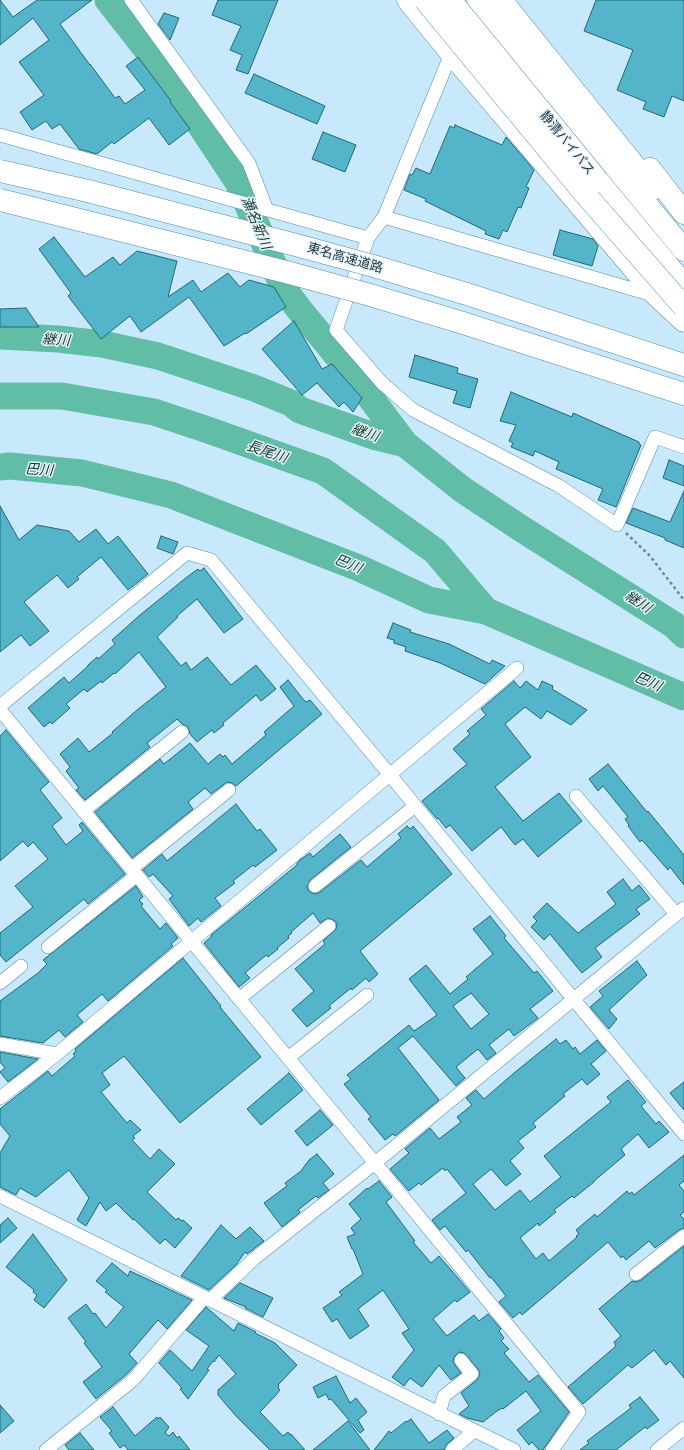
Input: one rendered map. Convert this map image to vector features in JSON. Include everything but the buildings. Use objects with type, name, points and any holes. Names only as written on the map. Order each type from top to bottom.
[{"type":"highway","points":[[408,0],[451,53],[657,296],[684,321]]},
{"type":"highway","points":[[425,0],[585,194],[684,307]]},
{"type":"highway","name":"静清バイパス","points":[[450,0],[684,285]]},
{"type":"highway","name":"静清バイパス","points":[[478,0],[684,250]]},
{"type":"highway","points":[[501,0],[684,227]]},
{"type":"highway","points":[[520,0],[578,72],[684,213]]},
{"type":"highway","name":"東名高速道路","points":[[0,171],[111,197],[377,267],[470,295],[684,365]]},
{"type":"highway","points":[[0,200],[290,273],[370,295],[463,323],[684,394]]},
{"type":"street","points":[[131,0],[249,163],[267,210]]},
{"type":"street","points":[[472,0],[384,217],[368,238],[336,330],[382,383],[413,410],[559,486],[617,525],[655,437],[684,447]]},
{"type":"street","points":[[0,135],[368,238]]},
{"type":"street","points":[[384,217],[657,296]]},
{"type":"street","points":[[0,706],[187,553],[211,560],[390,775],[684,1134]]},
{"type":"street","points":[[0,1098],[57,1054],[517,668]]},
{"type":"street","points":[[0,710],[579,1412],[552,1450]]},
{"type":"street","points":[[83,811],[182,732]]},
{"type":"street","points":[[48,947],[229,790]]},
{"type":"street","points":[[46,1450],[133,1380],[207,1299],[255,1258],[375,1163],[680,911],[576,796]]},
{"type":"street","points":[[315,886],[415,806]]},
{"type":"street","points":[[239,999],[328,926]]},
{"type":"street","points":[[0,983],[21,966]]},
{"type":"street","points":[[288,1058],[367,995]]},
{"type":"street","points":[[0,1044],[57,1054]]},
{"type":"street","points":[[2,1199],[474,1432],[514,1450]]},
{"type":"street","points":[[636,1274],[684,1236]]},
{"type":"street","points":[[438,1414],[444,1396],[472,1374],[461,1360]]},
{"type":"street","points":[[657,1450],[684,1428]]},
{"type":"street","points":[[452,1450],[474,1432]]},
{"type":"path","points":[[617,525],[650,556],[684,600]]},
{"type":"waterway","name":"瀬名新川","points":[[108,0],[170,79],[238,182],[284,289],[358,381],[405,444]]},
{"type":"waterway","name":"継川","points":[[0,336],[58,339],[102,344],[158,356],[254,388],[291,403],[300,410],[376,437],[405,444],[463,490],[674,625],[684,635]]},
{"type":"waterway","name":"長尾川","points":[[0,396],[62,396],[154,412],[323,471],[435,551],[486,611]]},
{"type":"waterway","name":"巴川","points":[[0,467],[10,466],[82,473],[171,495],[359,568],[429,600],[486,611],[684,697]]}]
